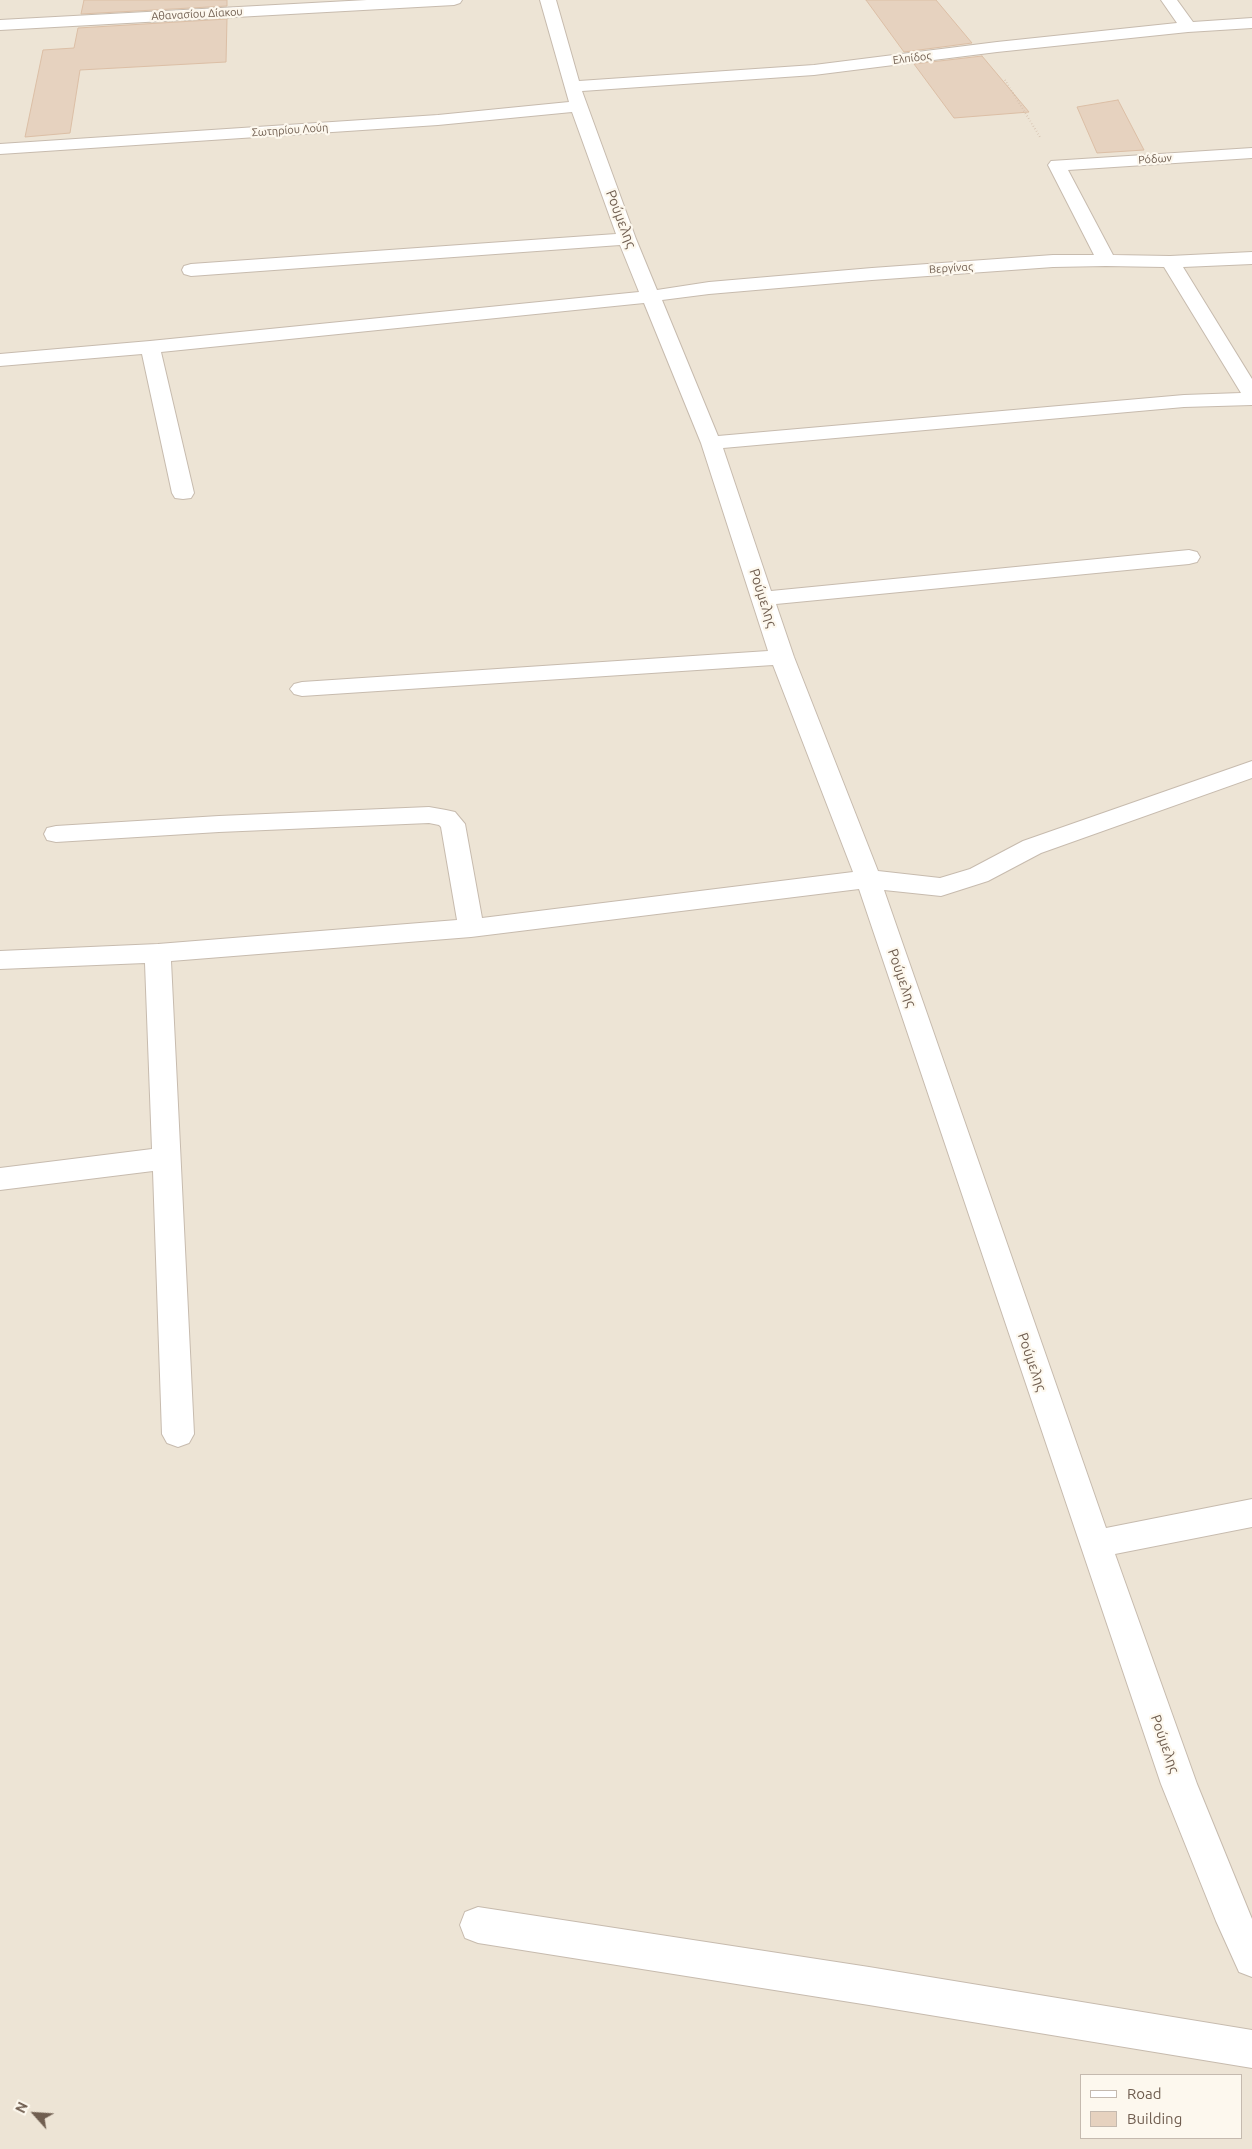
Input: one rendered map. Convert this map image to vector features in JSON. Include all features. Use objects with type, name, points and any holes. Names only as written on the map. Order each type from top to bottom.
[{"type":"street","name":"Αθανασίου Δίακου","points":[[0,26],[454,0]]},
{"type":"street","name":"Ρούμελης","points":[[548,0],[576,96],[627,239],[711,442],[782,657],[868,879],[1179,1784],[1234,1921],[1252,1959]]},
{"type":"street","points":[[1169,0],[1188,27]]},
{"type":"street","name":"Ελπίδος","points":[[576,96],[814,70],[986,48],[1188,27],[1252,23]]},
{"type":"street","name":"Σωτηρίου Λούη","points":[[0,149],[438,120],[576,96]]},
{"type":"street","name":"Ρόδων","points":[[1057,165],[1252,153]]},
{"type":"street","points":[[1057,165],[1106,260]]},
{"type":"street","points":[[191,270],[627,239]]},
{"type":"street","name":"Βεργίνας","points":[[0,360],[150,347],[652,296],[709,288],[872,274],[1053,261],[1170,262],[1252,258]]},
{"type":"street","points":[[1170,262],[1252,395]]},
{"type":"street","points":[[150,347],[183,493]]},
{"type":"street","points":[[711,442],[1184,400],[1252,399]]},
{"type":"street","points":[[764,598],[1190,557]]},
{"type":"street","points":[[302,689],[782,657]]},
{"type":"street","points":[[0,960],[158,953],[471,928],[868,879],[941,887],[978,875],[1032,847],[1252,769]]},
{"type":"street","points":[[56,834],[248,822],[429,815],[446,818],[454,824],[471,928]]},
{"type":"street","points":[[158,953],[178,1434]]},
{"type":"street","points":[[0,1179],[166,1158]]},
{"type":"street","points":[[1095,1544],[1252,1513]]},
{"type":"street","points":[[478,1926],[869,1986],[1252,2049]]},
{"type":"path","points":[[986,48],[1057,165]]},
{"type":"shaded area","points":[[0,0],[1252,0],[1252,2149],[0,2149]]},
{"type":"building","points":[[84,0],[227,0],[227,6],[81,14]]},
{"type":"building","points":[[866,0],[936,0],[972,43],[904,52]]},
{"type":"building","points":[[227,19],[226,62],[80,70],[70,133],[25,137],[43,50],[74,48],[78,28]]},
{"type":"building","points":[[982,56],[1029,112],[954,118],[914,64]]},
{"type":"building","points":[[1118,100],[1144,150],[1097,153],[1077,107]]}]
